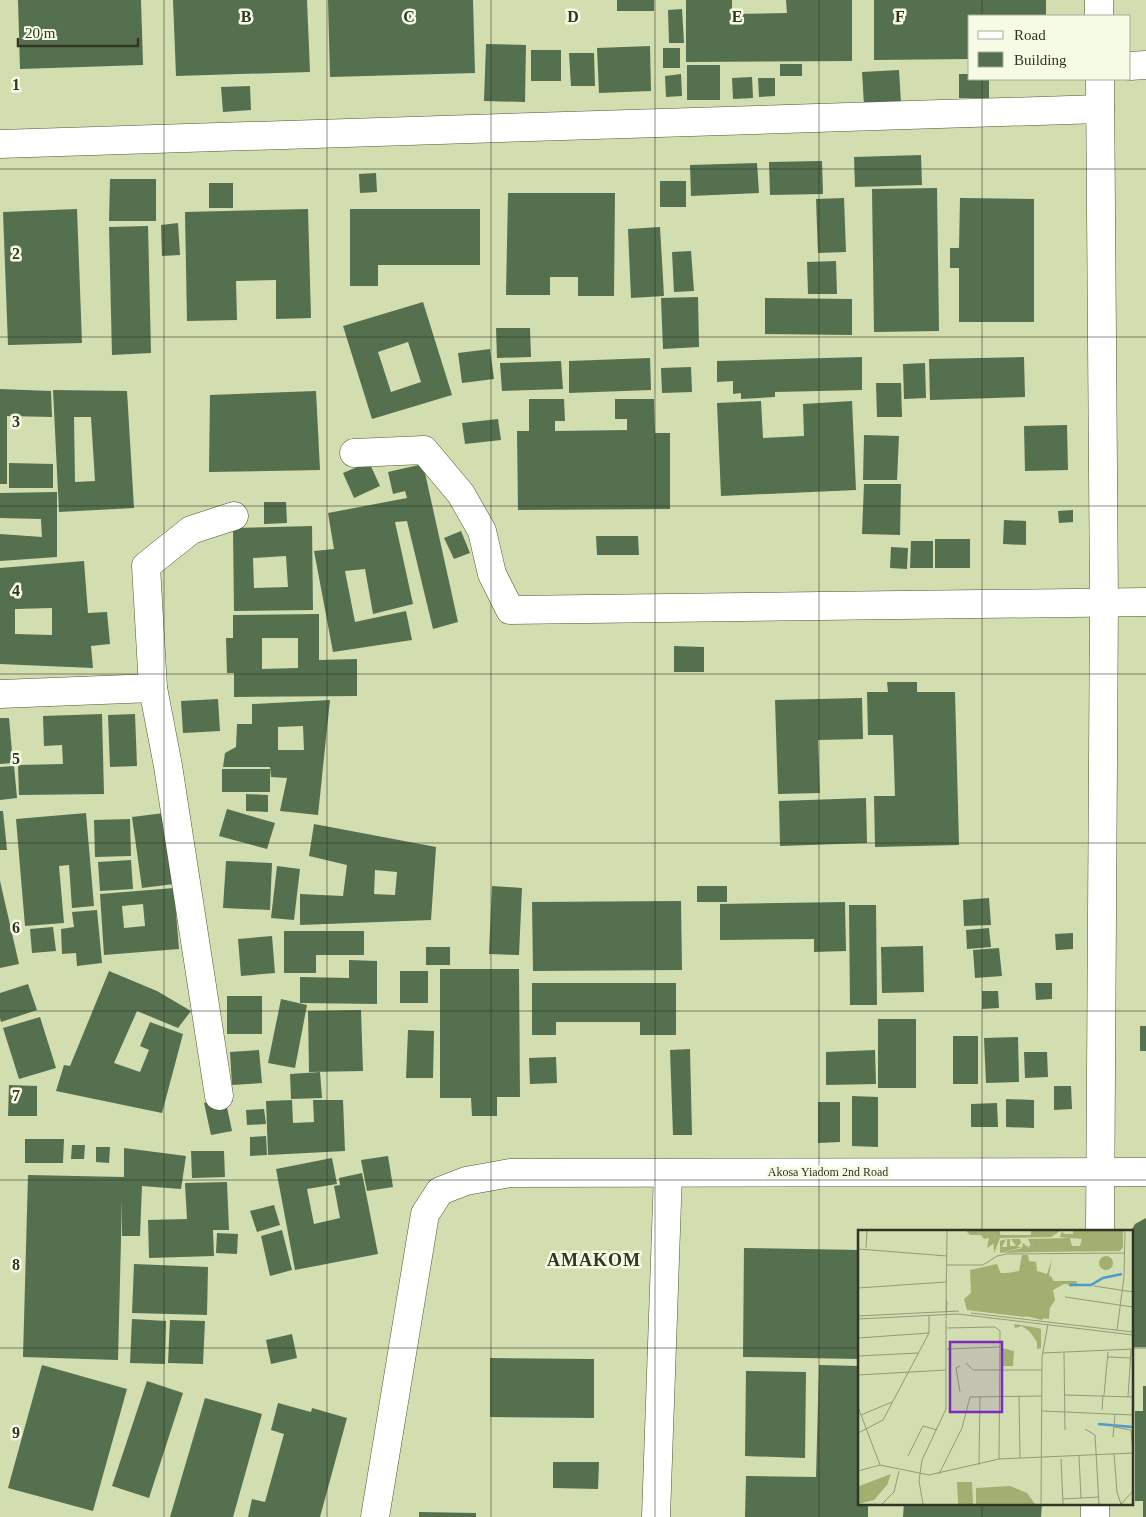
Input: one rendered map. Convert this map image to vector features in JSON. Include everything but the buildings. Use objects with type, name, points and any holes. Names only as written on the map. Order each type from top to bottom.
[{"type":"street","points":[[1099,0],[1099,15]]},
{"type":"street","points":[[1131,66],[1146,65]]},
{"type":"street","points":[[1100,80],[1104,602],[1100,1230]]},
{"type":"street","points":[[0,144],[1100,109]]},
{"type":"street","points":[[354,453],[424,450],[461,494],[482,531],[492,574],[510,610],[1146,602]]},
{"type":"street","points":[[219,1096],[168,766],[153,688],[146,566],[191,530],[234,516]]},
{"type":"street","points":[[0,694],[153,688]]},
{"type":"street","name":"Akosa Yiadom 2nd Road","points":[[375,1517],[425,1214],[440,1191],[466,1181],[510,1173],[1146,1172]]},
{"type":"street","points":[[656,1517],[668,1173]]},
{"type":"street","points":[[1095,1504],[1095,1517]]},
{"type":"district","name":"AMAKOM","points":[[594,1260]]}]
